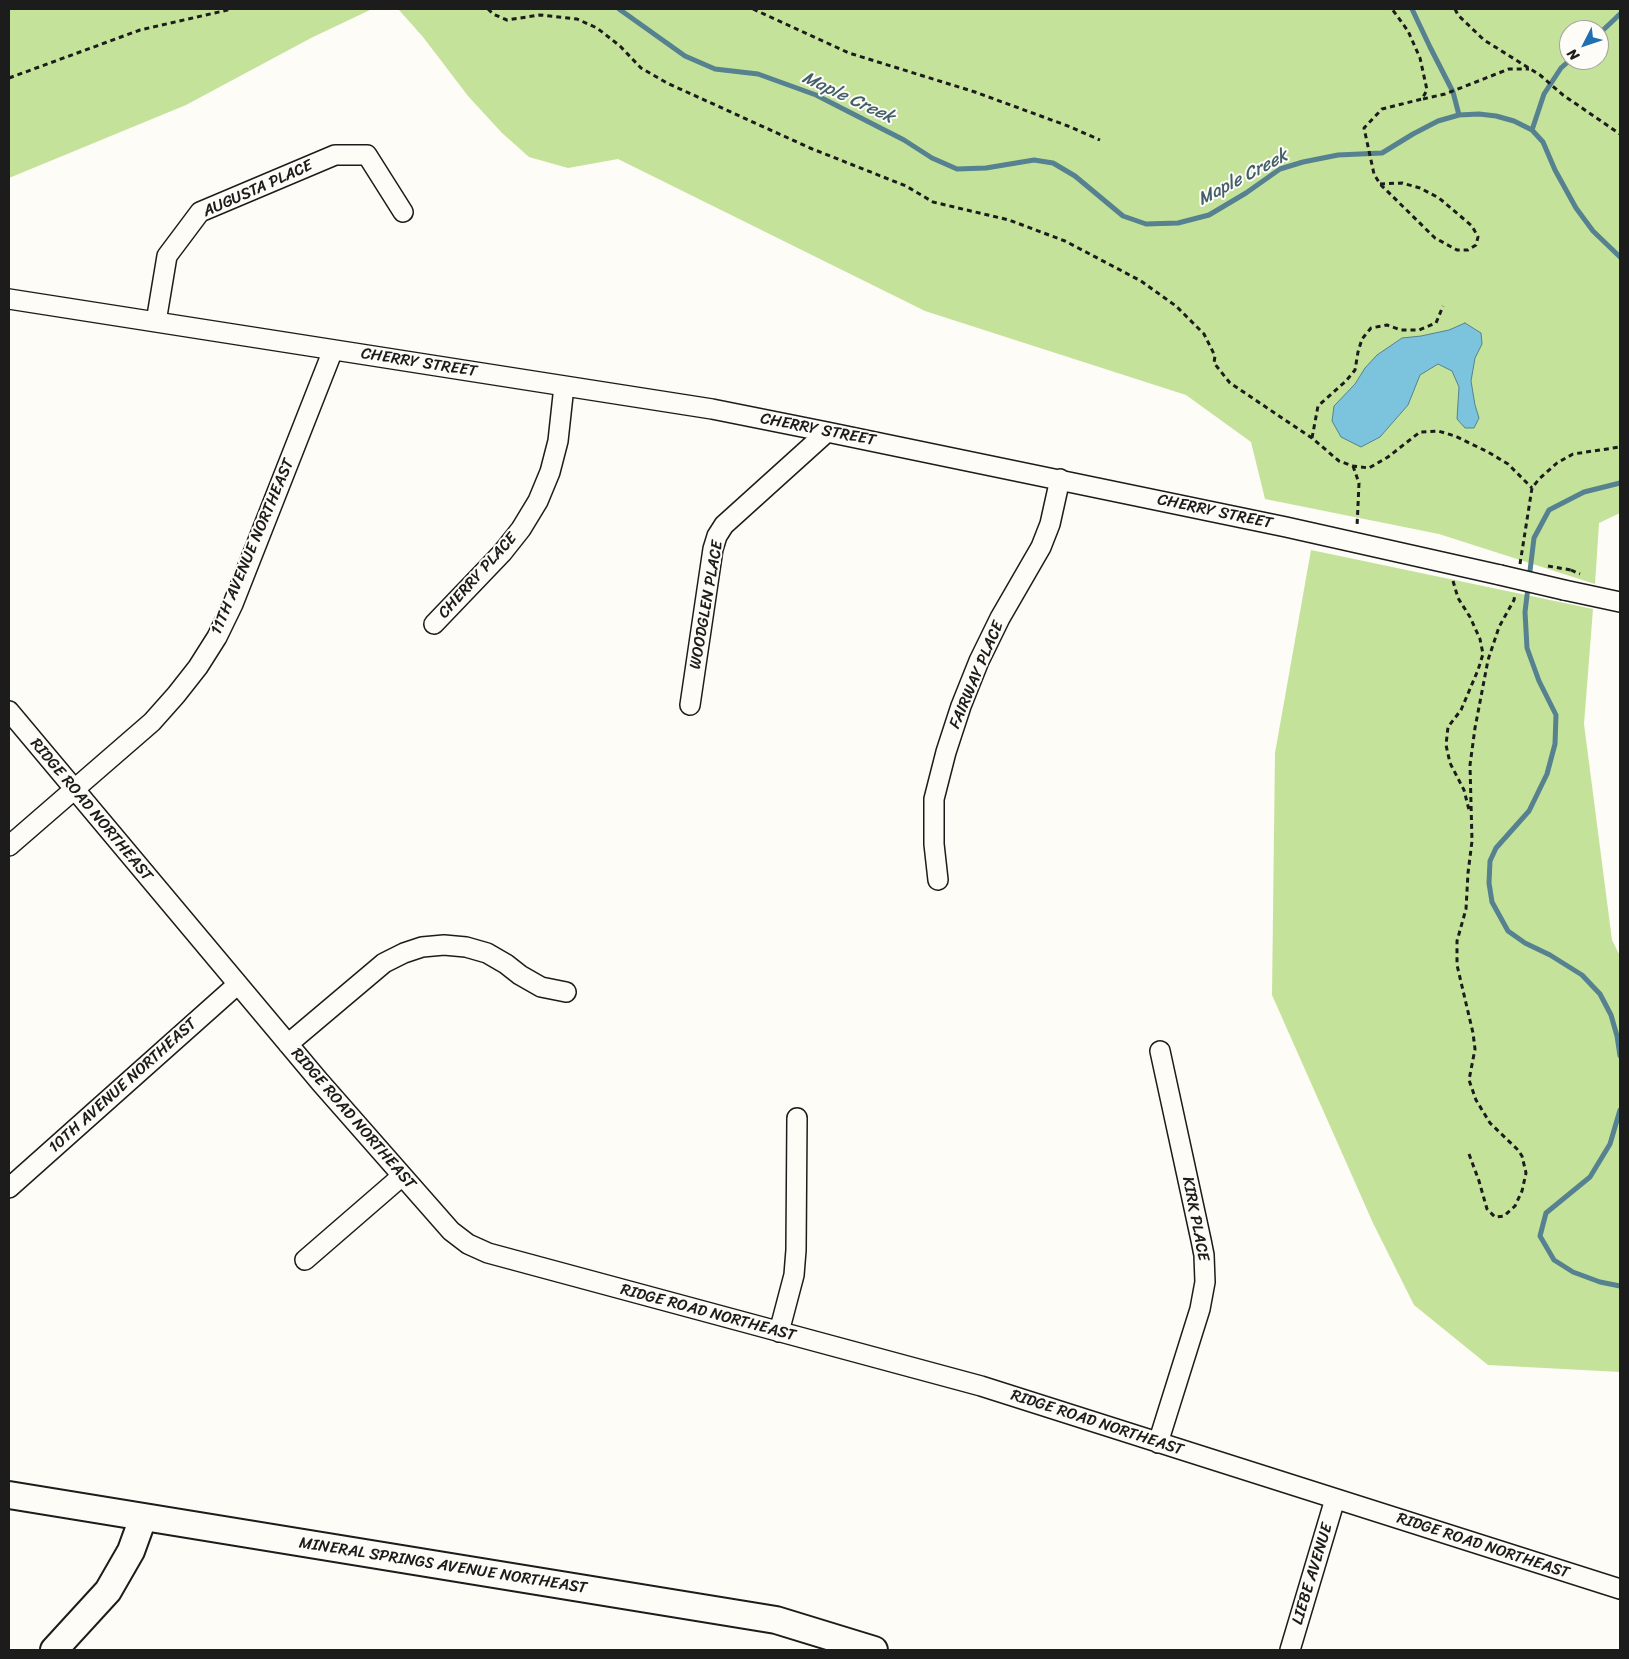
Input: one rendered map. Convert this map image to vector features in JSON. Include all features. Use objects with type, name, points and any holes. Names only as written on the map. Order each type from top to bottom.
[{"type":"main road","name":"MINERAL SPRINGS AVENUE NORTHEAST","points":[[9,1495],[776,1620],[874,1650]]},
{"type":"main road","points":[[54,1650],[108,1591],[131,1551],[143,1518]]},
{"type":"street","name":"AUGUSTA PLACE","points":[[156,322],[167,256],[200,212],[335,155],[367,155],[403,212]]},
{"type":"street","name":"CHERRY STREET","points":[[9,299],[712,409],[1286,527],[1454,566],[1509,574],[1564,590],[1620,602]]},
{"type":"street","name":"11TH AVENUE NORTHEAST","points":[[9,846],[73,788],[134,738],[170,702],[198,667],[217,637],[233,604],[333,350]]},
{"type":"street","name":"CHERRY PLACE","points":[[434,624],[502,553],[522,528],[538,501],[550,472],[558,441],[564,386]]},
{"type":"street","name":"WOODGLEN PLACE","points":[[690,705],[713,549],[717,536],[724,525],[827,432]]},
{"type":"street","name":"FAIRWAY PLACE","points":[[938,880],[934,844],[934,799],[946,752],[961,706],[979,661],[1000,618],[1041,547],[1050,524],[1060,480]]},
{"type":"street","name":"RIDGE ROAD NORTHEAST","points":[[9,711],[288,1044],[451,1231],[468,1244],[488,1253],[981,1386],[1620,1589]]},
{"type":"street","points":[[288,1044],[384,963],[422,947],[444,945],[487,953],[542,987],[566,992]]},
{"type":"street","name":"10TH AVENUE NORTHEAST","points":[[9,1188],[238,984]]},
{"type":"street","name":"KIRK PLACE","points":[[1158,1443],[1200,1309],[1204,1282],[1204,1255],[1160,1051]]},
{"type":"street","points":[[778,1332],[794,1275],[796,1250],[797,1118]]},
{"type":"street","points":[[305,1260],[402,1176]]},
{"type":"street","name":"LIEBE AVENUE","points":[[1290,1650],[1335,1499]]},
{"type":"path","points":[[9,78],[140,30],[232,9]]},
{"type":"path","points":[[488,9],[493,14],[507,20],[540,15],[577,19],[598,28],[620,46],[641,68],[667,83],[810,148],[906,186],[933,202],[1009,220],[1065,241],[1141,281],[1176,306],[1204,334],[1215,356],[1214,363],[1230,383],[1312,438],[1339,461],[1353,466],[1368,468],[1388,457],[1420,432],[1438,430],[1488,452],[1508,464],[1532,488]]},
{"type":"path","points":[[753,9],[849,53],[974,92],[1068,126],[1100,140]]},
{"type":"path","points":[[1392,9],[1408,31],[1420,58],[1427,90],[1422,99]]},
{"type":"path","points":[[1455,9],[1458,15],[1484,40],[1530,69],[1620,134]]},
{"type":"path","points":[[1380,184],[1402,183],[1420,188],[1439,198],[1472,226],[1478,237],[1476,245],[1468,250],[1457,250],[1435,238],[1380,184],[1374,174],[1364,128],[1382,109],[1445,94],[1509,69],[1530,69]]},
{"type":"path","points":[[1312,438],[1318,406],[1346,381],[1355,370],[1362,339],[1371,328],[1387,325],[1401,330],[1419,330],[1436,323],[1443,306]]},
{"type":"path","points":[[1509,574],[1532,488],[1557,463],[1573,454],[1620,447]]},
{"type":"path","points":[[1353,466],[1359,483],[1356,544]]},
{"type":"path","points":[[1454,566],[1453,583],[1458,598],[1470,616],[1480,639],[1483,654],[1461,710],[1448,727],[1446,744],[1450,763],[1464,790],[1472,820]]},
{"type":"path","points":[[1470,1154],[1480,1181],[1486,1209],[1495,1217],[1504,1216],[1515,1206],[1522,1191],[1526,1173],[1522,1156],[1490,1123],[1476,1100],[1469,1080],[1475,1049],[1458,965],[1457,941],[1466,910],[1472,842],[1470,765],[1475,728],[1484,689],[1488,660],[1499,627],[1514,600],[1515,590]]},
{"type":"green space","points":[[9,9],[372,9],[311,38],[186,105],[9,178]]},
{"type":"green space","points":[[389,9],[1620,9],[1620,513],[1599,523],[1595,584],[1439,534],[1265,499],[1251,442],[1186,395],[925,311],[618,159],[568,168],[529,157],[502,133],[468,96],[423,37],[399,10]]},
{"type":"green space","points":[[1311,550],[1593,609],[1584,724],[1612,940],[1620,956],[1620,1372],[1488,1365],[1414,1305],[1373,1223],[1272,995],[1275,753]]},
{"type":"water","points":[[1465,323],[1481,333],[1482,344],[1475,358],[1471,381],[1479,418],[1474,428],[1465,428],[1457,419],[1459,387],[1452,371],[1438,364],[1420,375],[1408,405],[1380,437],[1361,447],[1341,437],[1332,421],[1334,406],[1355,384],[1365,368],[1377,355],[1402,338],[1449,330]]},
{"type":"waterway","name":"Maple Creek","points":[[619,9],[685,56],[715,69],[758,74],[816,95],[904,140],[932,158],[957,169],[986,168],[1034,160],[1053,163],[1075,176],[1123,216],[1146,224],[1178,223],[1209,215],[1246,193],[1280,169],[1338,155],[1382,153],[1438,121],[1459,115],[1479,114],[1496,116],[1514,121],[1532,130],[1543,142],[1555,170],[1576,208],[1593,231],[1620,257]]},
{"type":"waterway","points":[[1412,9],[1453,92],[1459,115]]},
{"type":"waterway","points":[[1609,24],[1620,14]]},
{"type":"waterway","points":[[1532,130],[1544,94],[1560,70]]},
{"type":"waterway","name":"Maple Creek","points":[[1620,483],[1584,492],[1549,510],[1534,538],[1525,612],[1527,648],[1539,681],[1556,715],[1555,744],[1547,774],[1529,811],[1496,848],[1490,861],[1489,883],[1492,902],[1508,931],[1525,943],[1550,955],[1582,975],[1600,994],[1611,1015],[1620,1056]]},
{"type":"waterway","name":"Maple Creek","points":[[1620,1110],[1610,1144],[1590,1177],[1546,1213],[1540,1236],[1554,1260],[1573,1272],[1600,1282],[1620,1286]]}]
